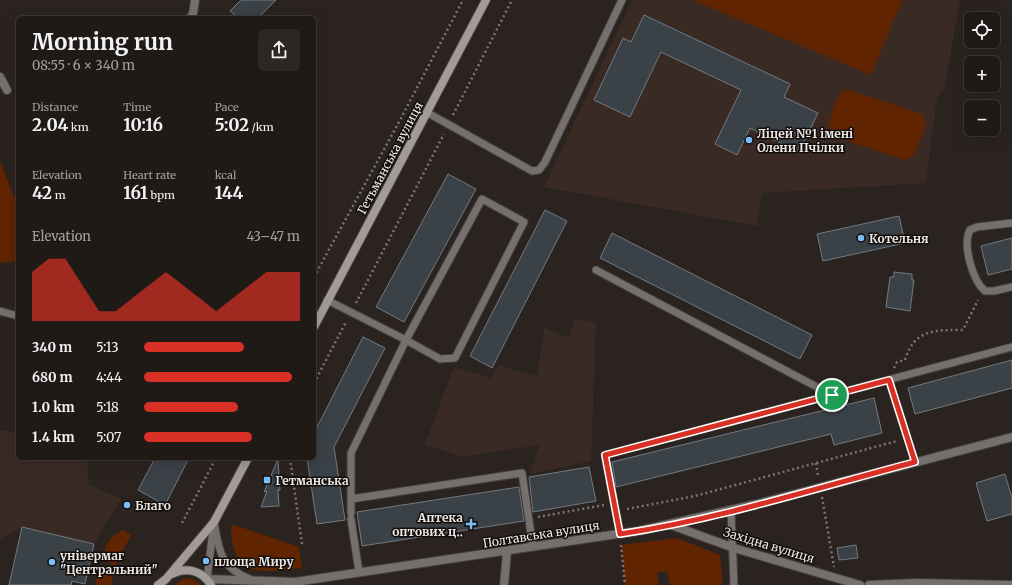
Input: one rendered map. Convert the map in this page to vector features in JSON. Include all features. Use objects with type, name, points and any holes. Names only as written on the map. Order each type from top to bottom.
[{"type":"street","points":[[192,16],[195,0]]},
{"type":"street","name":"Гетьманська вулиця","points":[[316,323],[428,113],[486,0]]},
{"type":"street","points":[[0,77],[7,90]]},
{"type":"street","name":"Полтавська вулиця","points":[[209,582],[252,580],[290,584],[359,572],[533,548],[671,525],[820,488],[1012,437]]},
{"type":"street","points":[[164,582],[214,522],[247,460]]},
{"type":"street","name":"Західна вулиця","points":[[671,525],[734,548],[860,585]]},
{"type":"street","points":[[504,585],[507,552]]},
{"type":"street","points":[[158,585],[177,572],[185,570],[201,574],[209,582]]},
{"type":"street","points":[[868,585],[917,583],[1012,585]]},
{"type":"lane","points":[[428,113],[532,171],[539,170],[545,162],[622,0]]},
{"type":"lane","points":[[328,300],[406,340],[440,359],[455,358],[524,222],[482,199],[406,340],[351,453],[351,516],[359,572]]},
{"type":"lane","points":[[1012,223],[977,227],[970,230],[966,239],[975,278],[985,291],[994,292],[1012,287]]},
{"type":"lane","points":[[596,270],[832,395]]},
{"type":"lane","points":[[0,311],[16,315]]},
{"type":"lane","points":[[620,534],[605,455],[1012,347]]},
{"type":"lane","points":[[889,380],[915,462]]},
{"type":"lane","points":[[351,499],[522,473],[533,548]]},
{"type":"lane","points":[[731,510],[734,548],[734,585]]},
{"type":"lane","points":[[214,522],[219,546],[226,564],[232,571],[252,580]]},
{"type":"lane","points":[[209,582],[214,522]]},
{"type":"path","points":[[316,273],[400,122],[463,0]]},
{"type":"path","points":[[316,380],[512,0]]},
{"type":"path","points":[[889,380],[897,362],[905,360],[908,349],[921,336],[934,330],[962,330],[974,305],[985,291]]},
{"type":"path","points":[[529,518],[695,496],[907,438]]},
{"type":"path","points":[[182,523],[215,460]]},
{"type":"path","points":[[290,460],[302,544]]},
{"type":"path","points":[[816,463],[836,578]]},
{"type":"path","points":[[620,534],[625,585]]},
{"type":"shaded area","name":"Ліцей №1 імені Олени Пчілки","points":[[632,0],[957,0],[960,2],[944,89],[937,97],[926,183],[762,193],[757,226],[544,187]]},
{"type":"shaded area","points":[[692,0],[902,0],[871,75]]},
{"type":"shaded area","points":[[846,89],[924,116],[926,126],[913,156],[904,160],[836,137],[832,134],[829,127],[830,117],[837,100]]},
{"type":"shaded area","points":[[0,161],[16,202],[16,261],[0,263]]},
{"type":"shaded area","points":[[574,319],[596,323],[591,461],[530,474],[539,445],[463,457],[425,444],[454,367],[491,378],[498,365],[537,376],[544,328],[569,338]]},
{"type":"shaded area","points":[[0,430],[16,432],[16,460],[87,460],[89,485],[121,499],[94,544],[22,527],[0,539]]},
{"type":"shaded area","points":[[232,524],[299,547],[302,568],[264,571],[255,570],[247,566],[240,561],[235,552],[231,531]]},
{"type":"shaded area","points":[[123,530],[131,535],[115,566],[106,561],[106,546],[110,539]]},
{"type":"shaded area","points":[[677,538],[720,555],[723,585],[670,585],[667,571],[657,573],[659,585],[625,585],[621,545]]},
{"type":"shaded area","points":[[98,570],[113,574],[111,585],[95,585]]},
{"type":"shaded area","points":[[189,578],[201,585],[174,585],[183,579]]},
{"type":"building","points":[[241,0],[276,0],[260,16],[236,16],[230,11]]},
{"type":"building","points":[[644,15],[790,84],[784,97],[818,113],[799,152],[750,128],[737,155],[715,144],[741,90],[661,52],[630,117],[594,100],[623,38],[631,42]]},
{"type":"building","points":[[448,174],[476,189],[404,322],[376,307]]},
{"type":"building","points":[[545,210],[567,221],[492,368],[470,356]]},
{"type":"building","name":"Котельня","points":[[899,216],[905,243],[823,261],[817,234]]},
{"type":"building","points":[[612,233],[812,335],[800,359],[600,258]]},
{"type":"building","points":[[1012,238],[1012,269],[988,275],[981,246]]},
{"type":"building","points":[[894,272],[912,274],[912,280],[914,280],[910,311],[886,307],[890,277],[894,277]]},
{"type":"building","points":[[363,337],[385,348],[334,447],[345,520],[317,524],[307,460],[316,460],[316,429]]},
{"type":"building","points":[[1012,360],[1012,388],[915,414],[908,388]]},
{"type":"building","points":[[874,398],[882,433],[834,445],[831,434],[616,487],[612,462]]},
{"type":"building","points":[[154,460],[188,460],[165,505],[138,490]]},
{"type":"building","points":[[278,460],[280,490],[278,490],[279,506],[261,507],[267,491],[264,492]]},
{"type":"building","points":[[589,467],[596,501],[533,512],[529,477]]},
{"type":"building","points":[[1005,474],[1012,498],[1012,514],[987,521],[976,483]]},
{"type":"building","points":[[519,487],[524,521],[362,546],[357,512]]},
{"type":"building","name":"універмаг \"Центральний\"","points":[[22,527],[94,544],[85,584],[72,581],[71,585],[9,585]]},
{"type":"building","points":[[856,545],[858,558],[839,560],[837,548]]},
{"type":"place","name":"Ліцей №1 імені Олени Пчілки","points":[[749,140]]},
{"type":"place","name":"Котельня","points":[[861,238]]},
{"type":"place","name":"Гетманська","points":[[267,480]]},
{"type":"place","name":"Благо","points":[[127,505]]},
{"type":"place","name":"Аптека оптових ц‥","points":[[471,524]]},
{"type":"place","name":"площа Миру","points":[[206,561]]},
{"type":"place","name":"універмаг \"Центральний\"","points":[[52,562]]},
{"type":"route","points":[[889,380],[915,462],[671,525],[620,534],[605,455],[832,395],[889,380]]}]
